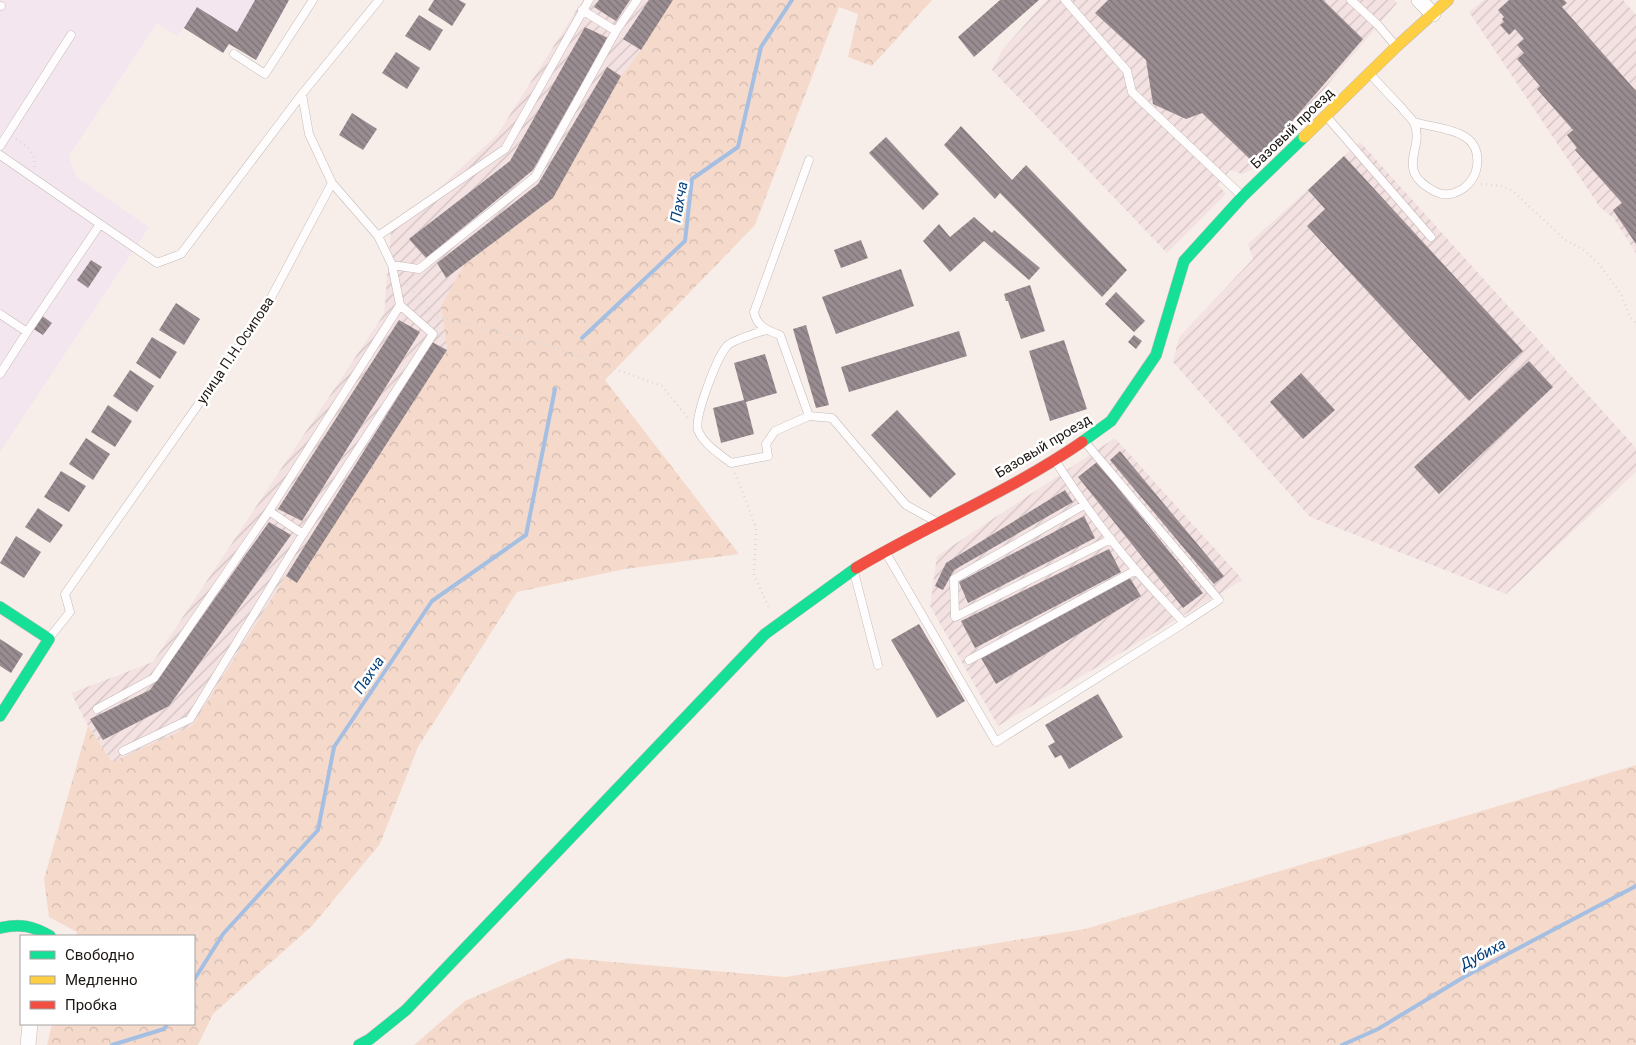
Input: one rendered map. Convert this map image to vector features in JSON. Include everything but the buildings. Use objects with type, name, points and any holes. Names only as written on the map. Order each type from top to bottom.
[{"type":"street","points":[[1419,0],[1433,14]]},
{"type":"street","name":"Базовый проезд","points":[[359,1045],[370,1039],[406,1010],[765,634],[853,570],[1055,460],[1111,421],[1156,355],[1184,261],[1243,196],[1396,47],[1448,0]]},
{"type":"street","points":[[0,607],[49,639],[0,716]]},
{"type":"street","points":[[0,928],[17,924],[36,927],[48,935]]},
{"type":"street","points":[[28,1045],[30,1025]]},
{"type":"lane","points":[[234,54],[266,74],[313,0]]},
{"type":"lane","points":[[0,154],[157,263],[181,254],[302,94],[379,0]]},
{"type":"lane","points":[[378,236],[505,149],[588,0]]},
{"type":"lane","points":[[392,265],[419,269],[535,177],[616,31],[636,0]]},
{"type":"lane","points":[[1065,0],[1127,71],[1132,92],[1243,196]]},
{"type":"lane","points":[[1352,0],[1396,47]]},
{"type":"lane","points":[[582,10],[616,31]]},
{"type":"lane","points":[[0,146],[71,35]]},
{"type":"lane","points":[[1369,73],[1414,122],[1429,127],[1452,130],[1467,137],[1475,147],[1478,157],[1477,170],[1470,183],[1456,194],[1441,194],[1422,185],[1413,169],[1413,154],[1417,135],[1414,122]]},
{"type":"lane","points":[[123,751],[190,718],[303,534],[433,334],[400,305],[392,265],[378,236],[332,183],[309,134],[302,94]]},
{"type":"lane","points":[[1326,115],[1431,237]]},
{"type":"lane","points":[[809,160],[754,312],[756,321],[766,330],[780,335],[809,416]]},
{"type":"lane","name":"улица П.Н.Осипова","points":[[49,639],[70,612],[65,594],[264,311],[332,183]]},
{"type":"lane","points":[[0,374],[100,224]]},
{"type":"lane","points":[[97,710],[154,678],[269,511],[400,305]]},
{"type":"lane","points":[[0,314],[27,332]]},
{"type":"lane","points":[[766,330],[727,345],[715,367],[699,413],[698,430],[706,442],[731,464],[768,456],[766,444],[775,430],[809,416],[832,418],[906,505],[940,523]]},
{"type":"lane","points":[[885,551],[996,742],[1219,600],[1084,441]]},
{"type":"lane","points":[[1055,460],[1084,505],[1111,540],[1184,622]]},
{"type":"lane","points":[[1084,505],[954,579],[955,617],[1111,540]]},
{"type":"lane","points":[[269,511],[303,534]]},
{"type":"lane","points":[[853,570],[878,665]]},
{"type":"lane","points":[[969,660],[1136,570]]},
{"type":"path","points":[[8,134],[31,149],[35,163],[32,176]]},
{"type":"path","points":[[1470,183],[1502,186],[1514,192],[1564,239],[1584,250],[1599,264],[1621,294],[1630,317],[1636,324]]},
{"type":"path","points":[[392,265],[436,317],[479,326],[551,346],[662,386],[698,430]]},
{"type":"path","points":[[731,464],[756,527],[754,575],[777,625]]},
{"type":"shaded area","points":[[0,0],[289,0],[256,60],[229,44],[184,28],[177,36],[157,23],[69,156],[76,177],[149,227],[0,452]]},
{"type":"shaded area","points":[[583,0],[673,0],[641,50],[621,76],[553,198],[441,306],[447,350],[297,583],[286,576],[192,727],[112,762],[88,726],[71,693],[153,662],[384,314],[391,232],[497,135]]},
{"type":"shaded area","points":[[1047,0],[1394,0],[1397,3],[1259,166],[1242,174],[1230,170],[1218,185],[1226,194],[1167,253],[992,70],[1002,50]]},
{"type":"shaded area","points":[[1483,0],[1623,0],[1636,15],[1636,253],[1614,219],[1599,206],[1469,12]]},
{"type":"shaded area","points":[[1360,142],[1636,448],[1636,472],[1506,594],[1310,517],[1173,362],[1179,337],[1253,259],[1248,244]]},
{"type":"shaded area","points":[[1115,438],[1243,580],[998,726],[930,606],[937,556]]},
{"type":"green space","points":[[673,0],[932,0],[872,66],[848,57],[858,14],[839,7],[755,225],[605,380],[739,554],[625,569],[517,592],[418,747],[380,844],[312,926],[213,1014],[198,1045],[47,1045],[52,1025],[195,1025],[195,935],[76,935],[77,932],[49,917],[44,879],[88,726],[112,762],[192,726],[286,576],[297,583],[447,350],[441,306],[464,265],[553,198],[621,76],[641,50]]},
{"type":"green space","points":[[1636,765],[1636,1045],[414,1045],[465,1001],[567,958],[785,977],[1085,929]]},
{"type":"waterway","name":"Пахча","points":[[582,338],[685,241],[692,179],[738,147],[761,47],[792,0]]},
{"type":"waterway","name":"Пахча","points":[[195,978],[223,934],[318,830],[334,747],[432,601],[526,535],[555,389]]},
{"type":"waterway","name":"Дубиха","points":[[1342,1045],[1378,1029],[1464,977],[1636,886]]},
{"type":"waterway","name":"Пахча","points":[[112,1045],[164,1029],[166,1025]]},
{"type":"traffic: fast","points":[[1082,442],[1111,421],[1156,355],[1184,261],[1243,196],[1304,137]]},
{"type":"traffic: fast","points":[[359,1045],[370,1039],[406,1010],[765,634],[856,568]]},
{"type":"traffic: fast","points":[[0,607],[49,639],[0,716]]},
{"type":"traffic: fast","points":[[0,928],[26,926],[48,935]]},
{"type":"traffic: slow","points":[[1304,137],[1396,47],[1448,0]]},
{"type":"traffic: jam","points":[[856,568],[999,492],[1082,442]]}]
